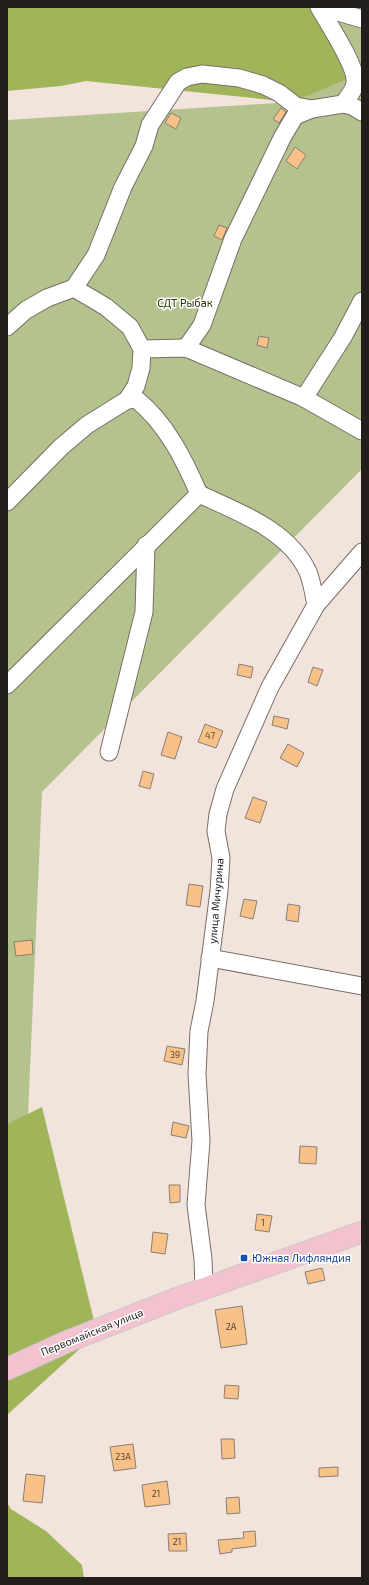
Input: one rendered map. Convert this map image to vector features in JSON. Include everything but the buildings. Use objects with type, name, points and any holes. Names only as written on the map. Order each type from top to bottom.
[{"type":"main road","name":"Первомайская улица","points":[[7,1369],[66,1342],[178,1298],[362,1232]]},
{"type":"street","points":[[320,7],[362,18]]},
{"type":"street","points":[[320,7],[349,61],[355,79],[353,90],[343,104]]},
{"type":"street","points":[[7,327],[31,307],[47,298],[74,288],[96,255],[123,187],[144,146],[150,125],[178,82],[187,77],[202,74],[239,78],[263,85],[279,93],[296,106],[312,109]]},
{"type":"street","points":[[186,348],[202,325],[233,239],[283,136],[295,116],[312,109],[343,104],[352,106],[362,112]]},
{"type":"street","points":[[7,502],[61,447],[87,425],[127,400],[136,386],[141,368],[142,349],[130,327],[106,307],[74,288]]},
{"type":"street","points":[[304,398],[343,337],[362,301]]},
{"type":"street","points":[[142,349],[186,348],[304,398],[362,431]]},
{"type":"street","points":[[127,400],[136,399],[163,429],[182,456],[199,494],[275,533],[296,552],[308,573],[316,605]]},
{"type":"street","points":[[7,685],[199,494]]},
{"type":"street","points":[[109,752],[144,612],[146,546]]},
{"type":"street","name":"улица Мичурина","points":[[204,1289],[203,1259],[196,1205],[201,1141],[197,1074],[199,1032],[216,919],[222,858],[216,831],[218,814],[224,796],[270,687],[316,605],[362,552]]},
{"type":"street","points":[[210,958],[362,986]]},
{"type":"green space","points":[[7,7],[320,7],[357,75],[292,102],[86,81],[61,86],[7,91]]},
{"type":"green space","name":"СДТ Рыбак","points":[[320,7],[362,7],[362,469],[42,792],[21,1279],[7,1282],[7,120],[292,102]]},
{"type":"green space","points":[[42,1107],[95,1325],[85,1344],[7,1415],[7,1124]]},
{"type":"green space","points":[[7,1503],[11,1509],[46,1531],[82,1565],[84,1578],[7,1578]]},
{"type":"place","name":"Южная Лифляндия","points":[[244,1258]]}]
